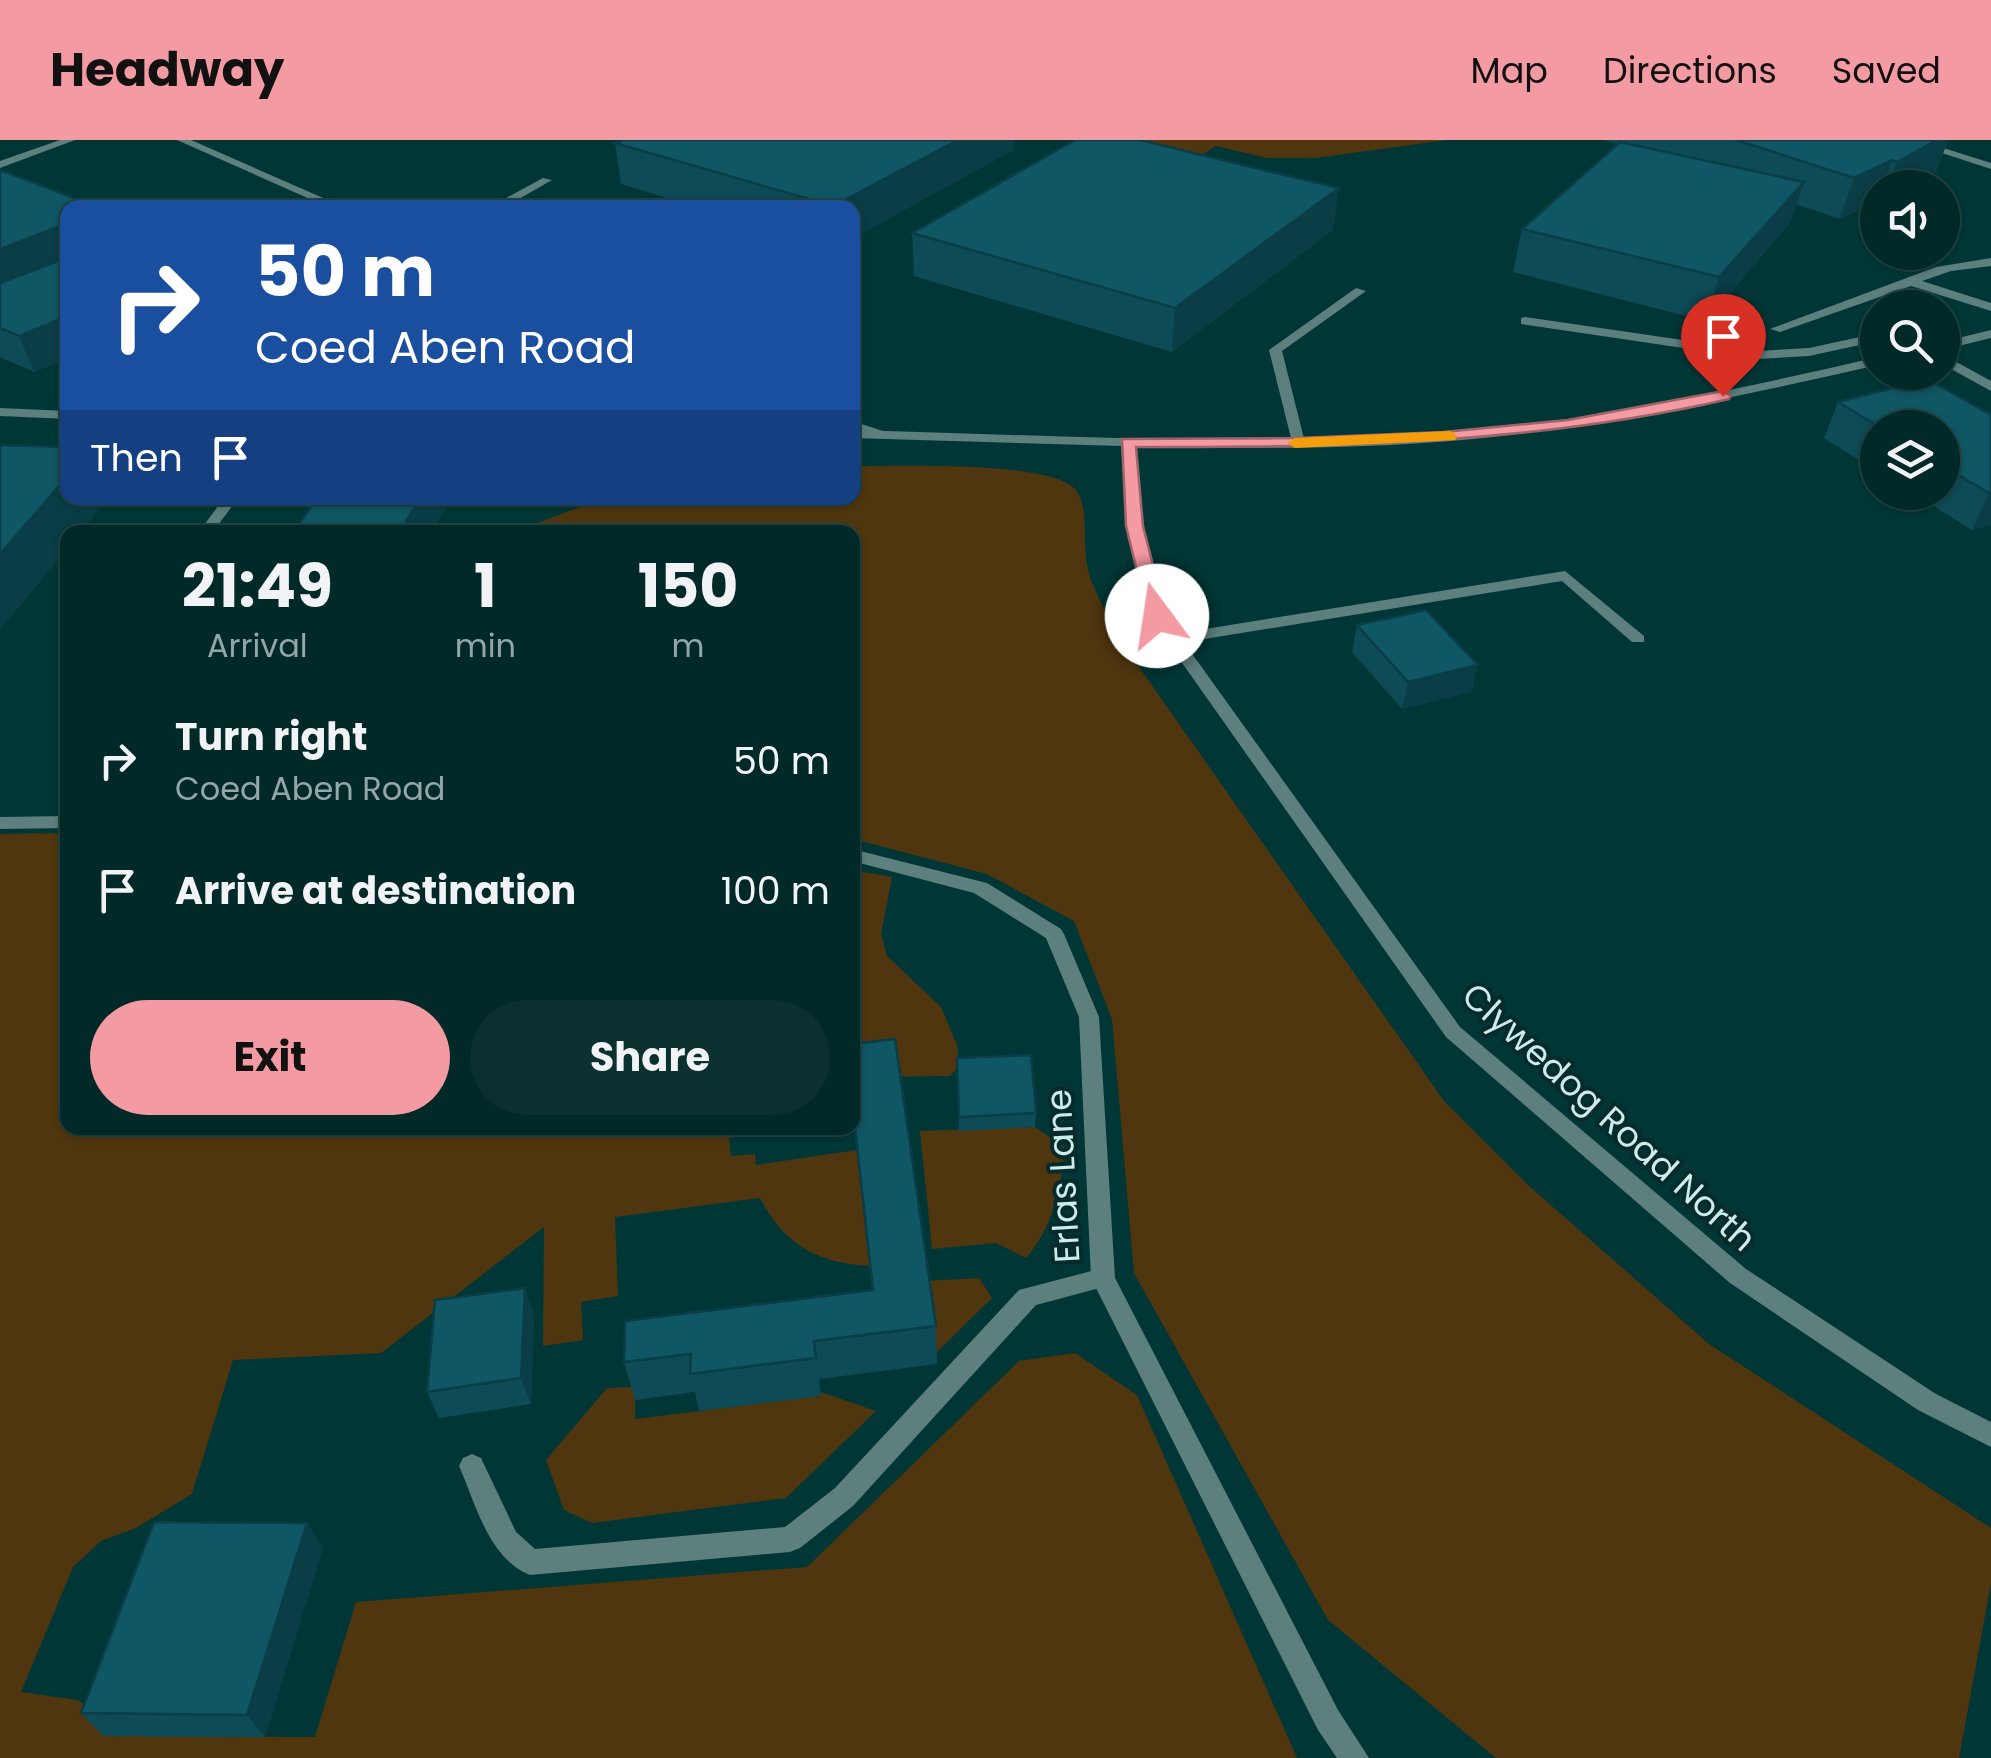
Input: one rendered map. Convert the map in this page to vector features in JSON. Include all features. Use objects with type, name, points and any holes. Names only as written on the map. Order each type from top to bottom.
[{"type":"street","points":[[2,163],[70,140]]},
{"type":"street","points":[[182,140],[322,200]]},
{"type":"street","points":[[1907,140],[1991,166]]},
{"type":"street","points":[[507,200],[546,180]]},
{"type":"street","points":[[1888,290],[1938,267],[1991,262]]},
{"type":"street","points":[[1911,282],[1991,307]]},
{"type":"street","points":[[1298,443],[1275,350],[1360,291]]},
{"type":"street","points":[[1776,330],[1860,300]]},
{"type":"street","points":[[1524,322],[1758,355],[1795,354],[1860,341]]},
{"type":"street","points":[[1960,342],[1991,334]]},
{"type":"street","points":[[860,434],[1298,443],[1444,437],[1568,424],[1685,404],[1860,365]]},
{"type":"street","points":[[1960,369],[1991,387]]},
{"type":"street","points":[[0,412],[60,414]]},
{"type":"street","points":[[860,427],[878,434]]},
{"type":"street","name":"Clywedog Road North","points":[[1128,442],[1135,526],[1157,616],[1453,1032],[1738,1276],[1927,1402],[1991,1435]]},
{"type":"street","points":[[211,525],[227,505]]},
{"type":"street","points":[[1174,639],[1566,576],[1638,639]]},
{"type":"street","points":[[0,823],[60,822]]},
{"type":"street","name":"Erlas Lane","points":[[860,857],[980,888],[1054,934],[1090,1018],[1103,1278],[1328,1720],[1354,1758]]},
{"type":"street","points":[[472,1466],[506,1541],[530,1562],[790,1539],[844,1496],[1028,1297],[1103,1278]]},
{"type":"shaded area","points":[[1108,140],[1447,140],[1315,158],[1267,158],[1216,146],[1175,171]]},
{"type":"shaded area","points":[[860,466],[1010,470],[1065,482],[1078,493],[1088,570],[1120,640],[1444,1101],[1528,1185],[1709,1344],[1991,1528],[1991,1583],[1959,1758],[1496,1758],[1328,1620],[1134,1273],[1112,1019],[1074,921],[987,874],[860,841],[860,525],[531,525],[586,505],[860,505]]},
{"type":"shaded area","points":[[60,833],[60,1135],[746,1135],[729,1138],[731,1156],[755,1154],[756,1165],[857,1150],[870,1266],[834,1261],[804,1248],[780,1228],[760,1198],[615,1217],[618,1296],[581,1302],[583,1340],[543,1346],[544,1227],[381,1353],[233,1360],[192,1494],[136,1528],[101,1541],[73,1567],[21,1692],[77,1700],[109,1719],[104,1736],[315,1737],[356,1602],[807,1567],[1019,1361],[1075,1353],[1137,1395],[1297,1758],[0,1758],[0,834]]},
{"type":"shaded area","points":[[860,871],[892,877],[881,934],[887,956],[941,1007],[957,1045],[959,1066],[950,1076],[860,1077]]},
{"type":"shaded area","points":[[1035,1127],[1065,1148],[1049,1220],[1026,1258],[996,1243],[932,1249],[920,1131]]},
{"type":"shaded area","points":[[979,1278],[992,1298],[935,1354],[926,1281]]},
{"type":"shaded area","points":[[635,1387],[635,1419],[820,1396],[821,1392],[876,1411],[786,1498],[592,1523],[564,1510],[546,1460],[607,1388]]},
{"type":"building","points":[[958,140],[844,200],[812,200],[615,143]]},
{"type":"building","points":[[1075,140],[1140,140],[1339,188],[1175,308],[912,233]]},
{"type":"building","points":[[1736,140],[1937,140],[1897,162],[1892,160],[1871,170],[1860,170],[1860,175],[1854,178]]},
{"type":"building","points":[[1620,142],[1804,182],[1719,277],[1522,229]]},
{"type":"building","points":[[0,170],[79,200],[60,200],[60,226],[0,249]]},
{"type":"building","points":[[60,260],[60,319],[19,336],[0,328],[0,283]]},
{"type":"building","points":[[1884,390],[1947,390],[1991,415],[1991,492],[1960,476],[1960,410],[1860,410],[1860,415],[1838,402]]},
{"type":"building","points":[[0,445],[60,447],[60,485],[0,554]]},
{"type":"building","points":[[312,505],[416,505],[404,525],[298,525]]},
{"type":"building","points":[[1426,610],[1478,665],[1408,682],[1357,625]]},
{"type":"building","points":[[895,1039],[936,1326],[814,1341],[816,1358],[690,1374],[691,1354],[624,1362],[625,1321],[873,1290],[856,1135],[860,1135],[860,1043]]},
{"type":"building","points":[[1031,1055],[1036,1113],[959,1117],[957,1058]]},
{"type":"building","points":[[525,1288],[521,1378],[427,1392],[435,1300]]},
{"type":"building","points":[[154,1522],[307,1523],[247,1715],[81,1713]]},
{"type":"slow traffic","points":[[1295,443],[1450,436]]},
{"type":"route","points":[[1157,616],[1135,526],[1128,442],[1298,443],[1444,437],[1568,424],[1723,396]]}]
